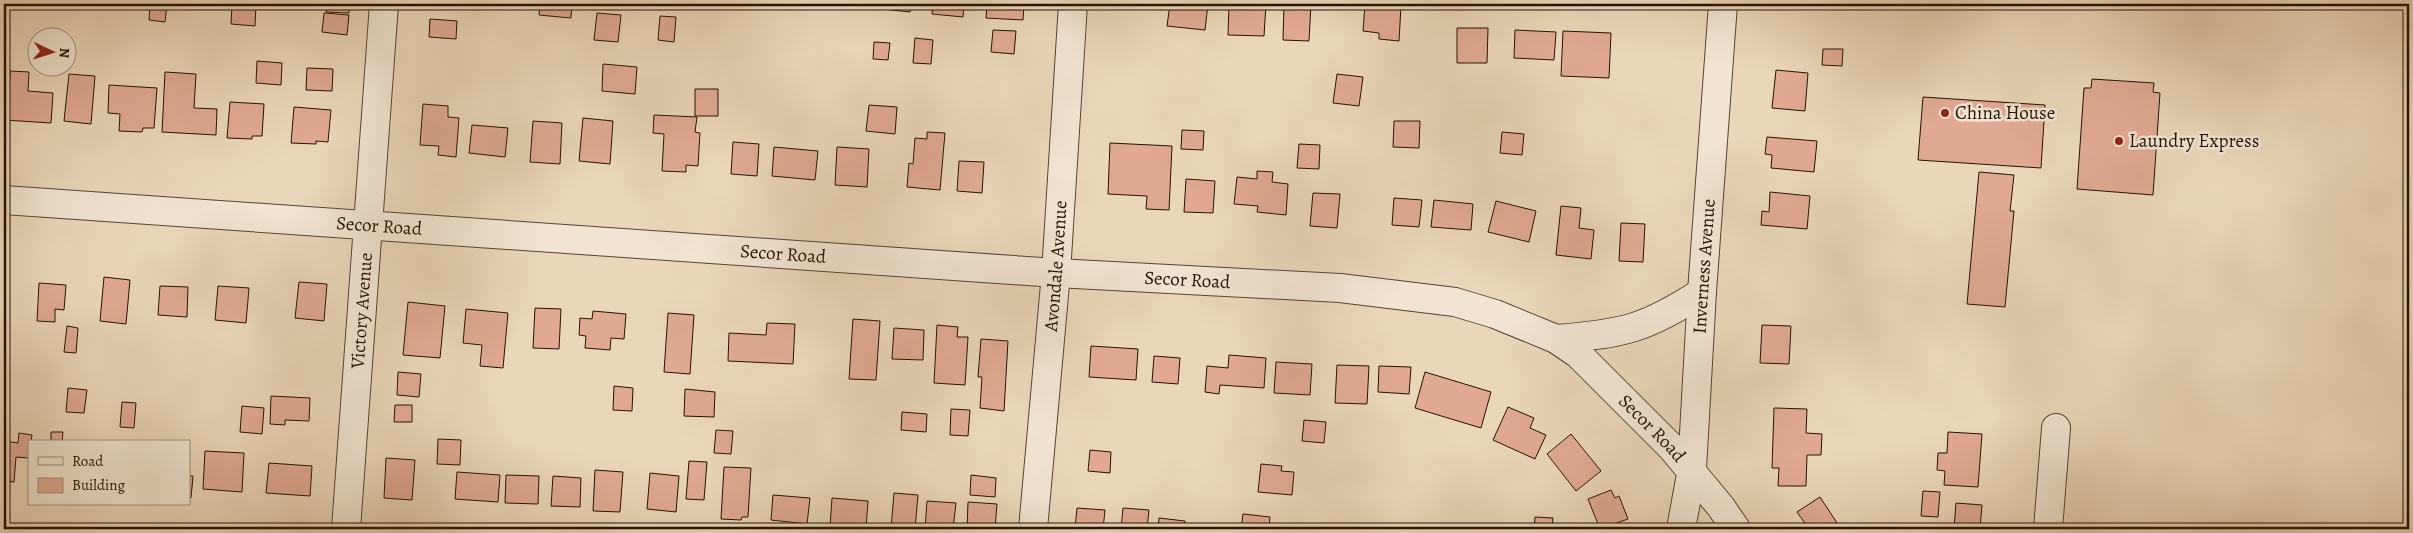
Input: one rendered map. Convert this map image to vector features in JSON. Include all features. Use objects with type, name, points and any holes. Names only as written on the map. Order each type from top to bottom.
[{"type":"street","name":"Victory Avenue","points":[[346,529],[384,4]]},
{"type":"street","name":"Avondale Avenue","points":[[1033,529],[1056,273],[1073,4]]},
{"type":"street","name":"Inverness Avenue","points":[[1681,529],[1692,469],[1702,292],[1723,4]]},
{"type":"street","name":"Secor Road","points":[[4,200],[1056,273],[1340,288],[1455,302],[1487,312],[1556,339],[1596,370],[1692,469],[1736,529]]},
{"type":"street","name":"Secor Road","points":[[1556,339],[1607,336],[1632,330],[1672,312],[1702,292]]},
{"type":"street","points":[[2048,529],[2056,428]]},
{"type":"building","points":[[150,4],[167,4],[165,22],[149,20]]},
{"type":"building","points":[[232,4],[256,4],[255,26],[231,24]]},
{"type":"building","points":[[327,4],[349,4],[349,13],[326,12]]},
{"type":"building","points":[[540,4],[572,4],[571,18],[539,15]]},
{"type":"building","points":[[882,4],[911,4],[910,12],[882,9]]},
{"type":"building","points":[[933,4],[964,4],[963,17],[932,14]]},
{"type":"building","points":[[987,4],[1024,4],[1023,20],[986,18]]},
{"type":"building","points":[[1170,4],[1208,4],[1205,30],[1167,26]]},
{"type":"building","points":[[1229,4],[1266,4],[1264,36],[1228,35]]},
{"type":"building","points":[[1284,4],[1311,4],[1309,41],[1283,40]]},
{"type":"building","points":[[1365,4],[1401,6],[1399,41],[1379,39],[1379,33],[1363,31]]},
{"type":"building","points":[[324,13],[349,15],[347,35],[322,32]]},
{"type":"building","points":[[597,13],[621,15],[618,42],[594,40]]},
{"type":"building","points":[[660,16],[676,17],[674,42],[658,40]]},
{"type":"building","points":[[430,19],[457,21],[456,39],[429,37]]},
{"type":"building","points":[[1457,28],[1488,28],[1487,63],[1457,63]]},
{"type":"building","points":[[993,30],[1016,31],[1014,54],[991,52]]},
{"type":"building","points":[[1515,30],[1556,32],[1554,60],[1514,58]]},
{"type":"building","points":[[1563,31],[1611,33],[1609,78],[1561,76]]},
{"type":"building","points":[[915,38],[933,40],[931,64],[913,63]]},
{"type":"building","points":[[874,42],[890,43],[888,60],[873,59]]},
{"type":"building","points":[[1823,49],[1843,49],[1842,66],[1822,65]]},
{"type":"building","points":[[257,61],[282,63],[281,85],[256,83]]},
{"type":"building","points":[[603,64],[637,67],[635,94],[602,91]]},
{"type":"building","points":[[307,68],[333,69],[332,91],[306,90]]},
{"type":"building","points":[[1776,70],[1808,73],[1805,111],[1772,108]]},
{"type":"building","points":[[10,71],[28,72],[28,91],[53,93],[51,123],[4,120],[4,89],[9,90]]},
{"type":"building","points":[[165,72],[196,74],[194,108],[217,109],[216,135],[162,132]]},
{"type":"building","points":[[1337,74],[1363,77],[1359,106],[1333,103]]},
{"type":"building","points":[[78,75],[95,76],[91,124],[64,121],[69,78],[78,78]]},
{"type":"building","name":"Laundry Express","points":[[2092,79],[2154,83],[2153,92],[2160,93],[2153,195],[2077,189],[2084,88],[2091,88]]},
{"type":"building","points":[[109,85],[157,88],[154,128],[143,128],[142,132],[119,131],[120,114],[108,113]]},
{"type":"building","points":[[695,89],[718,89],[718,116],[695,116]]},
{"type":"building","points":[[1923,97],[2045,105],[2041,168],[1918,160]]},
{"type":"building","points":[[230,102],[264,104],[262,136],[252,136],[252,139],[227,138]]},
{"type":"building","points":[[423,104],[448,106],[448,117],[459,118],[456,157],[438,155],[439,146],[420,145]]},
{"type":"building","points":[[869,105],[897,107],[895,134],[866,131]]},
{"type":"building","points":[[294,107],[331,110],[328,142],[316,141],[316,144],[291,143]]},
{"type":"building","points":[[654,115],[697,117],[695,132],[700,133],[698,166],[686,165],[686,172],[662,171],[664,134],[653,133]]},
{"type":"building","points":[[583,118],[613,121],[610,164],[579,161]]},
{"type":"building","points":[[533,121],[562,123],[560,164],[530,162]]},
{"type":"building","points":[[1394,121],[1420,121],[1419,148],[1393,147]]},
{"type":"building","points":[[472,125],[508,128],[505,157],[469,153]]},
{"type":"building","points":[[1182,130],[1204,131],[1203,150],[1181,149]]},
{"type":"building","points":[[927,132],[945,133],[940,190],[907,187],[909,163],[913,164],[915,138],[927,139]]},
{"type":"building","points":[[1502,132],[1524,134],[1522,155],[1500,153]]},
{"type":"building","points":[[1767,137],[1817,141],[1814,172],[1771,168],[1772,155],[1765,154]]},
{"type":"building","points":[[733,142],[759,144],[757,176],[731,174]]},
{"type":"building","points":[[1110,143],[1172,146],[1169,210],[1146,209],[1147,196],[1108,194]]},
{"type":"building","points":[[1299,144],[1320,145],[1319,169],[1297,168]]},
{"type":"building","points":[[774,147],[818,151],[815,180],[772,176]]},
{"type":"building","points":[[837,147],[869,149],[867,187],[835,185]]},
{"type":"building","points":[[959,161],[984,162],[982,193],[957,191]]},
{"type":"building","points":[[1257,171],[1273,172],[1272,182],[1288,184],[1286,215],[1257,212],[1258,206],[1234,204],[1237,177],[1257,179]]},
{"type":"building","points":[[1979,172],[2014,175],[2010,211],[2014,211],[2005,307],[1967,304]]},
{"type":"building","points":[[1186,179],[1215,181],[1213,213],[1184,212]]},
{"type":"building","points":[[1770,192],[1810,196],[1807,229],[1761,225],[1762,211],[1769,212]]},
{"type":"building","points":[[1313,193],[1340,194],[1337,228],[1310,226]]},
{"type":"building","points":[[1394,198],[1422,200],[1419,227],[1392,225]]},
{"type":"building","points":[[1434,200],[1473,204],[1471,230],[1431,227]]},
{"type":"building","points":[[1496,201],[1536,211],[1529,242],[1488,232]]},
{"type":"building","points":[[1561,206],[1581,208],[1579,228],[1594,230],[1591,259],[1556,255]]},
{"type":"building","points":[[1621,223],[1645,224],[1643,262],[1619,261]]},
{"type":"building","points":[[104,277],[130,280],[126,324],[100,321]]},
{"type":"building","points":[[299,282],[327,284],[324,321],[295,318]]},
{"type":"building","points":[[39,283],[66,285],[64,310],[55,309],[55,322],[37,321]]},
{"type":"building","points":[[160,286],[188,287],[187,317],[158,315]]},
{"type":"building","points":[[218,286],[249,288],[246,323],[215,320]]},
{"type":"building","points":[[408,302],[445,306],[440,358],[403,355]]},
{"type":"building","points":[[535,308],[561,309],[559,349],[533,348]]},
{"type":"building","points":[[466,309],[508,313],[503,368],[480,366],[482,345],[463,343]]},
{"type":"building","points":[[593,311],[626,314],[624,339],[611,338],[610,350],[585,348],[586,336],[579,335],[580,318],[592,319]]},
{"type":"building","points":[[668,313],[694,315],[690,374],[664,372]]},
{"type":"building","points":[[853,319],[880,321],[876,380],[849,379]]},
{"type":"building","points":[[767,323],[795,324],[793,364],[728,361],[729,333],[766,335]]},
{"type":"building","points":[[937,325],[958,327],[957,337],[968,337],[965,385],[934,383]]},
{"type":"building","points":[[1762,325],[1791,326],[1789,364],[1760,363]]},
{"type":"building","points":[[67,326],[78,328],[76,353],[64,352]]},
{"type":"building","points":[[894,328],[924,330],[923,360],[892,359]]},
{"type":"building","points":[[981,339],[1008,341],[1004,411],[980,408],[982,377],[978,377]]},
{"type":"building","points":[[1091,346],[1138,349],[1136,380],[1089,377]]},
{"type":"building","points":[[1229,355],[1266,358],[1264,388],[1220,385],[1219,394],[1205,392],[1207,366],[1228,368]]},
{"type":"building","points":[[1154,356],[1180,358],[1178,384],[1152,382]]},
{"type":"building","points":[[1276,362],[1312,364],[1310,395],[1274,393]]},
{"type":"building","points":[[1337,365],[1369,366],[1367,404],[1335,403]]},
{"type":"building","points":[[1379,366],[1411,367],[1409,394],[1378,392]]},
{"type":"building","points":[[398,372],[421,374],[419,397],[397,395]]},
{"type":"building","points":[[1425,372],[1491,392],[1481,428],[1415,408]]},
{"type":"building","points":[[614,386],[633,388],[632,411],[613,410]]},
{"type":"building","points":[[68,388],[87,390],[84,413],[66,412]]},
{"type":"building","points":[[685,389],[715,392],[714,417],[684,416]]},
{"type":"building","points":[[271,396],[310,398],[309,421],[285,420],[285,425],[270,424]]},
{"type":"building","points":[[122,402],[136,403],[134,428],[120,427]]},
{"type":"building","points":[[395,405],[412,405],[412,422],[394,422]]},
{"type":"building","points":[[242,406],[264,408],[262,434],[240,432]]},
{"type":"building","points":[[1508,407],[1534,418],[1530,428],[1546,435],[1535,459],[1493,440]]},
{"type":"building","points":[[1774,408],[1807,409],[1806,433],[1822,434],[1821,455],[1807,455],[1806,486],[1778,486],[1779,468],[1772,468]]},
{"type":"building","points":[[951,409],[970,410],[968,436],[950,435]]},
{"type":"building","points":[[902,412],[927,414],[926,432],[901,430]]},
{"type":"building","points":[[1304,420],[1326,422],[1324,443],[1302,441]]},
{"type":"building","points":[[716,430],[733,431],[731,454],[714,453]]},
{"type":"building","points":[[51,432],[63,432],[62,440],[51,440]]},
{"type":"building","points":[[1948,432],[1982,434],[1978,487],[1944,485],[1945,471],[1937,470],[1938,453],[1947,453]]},
{"type":"building","points":[[19,433],[32,435],[31,440],[28,440],[28,458],[16,457],[14,482],[4,481],[4,441],[18,443]]},
{"type":"building","points":[[1571,434],[1601,471],[1576,491],[1547,454]]},
{"type":"building","points":[[438,439],[461,440],[460,465],[437,464]]},
{"type":"building","points":[[1090,450],[1111,452],[1110,473],[1088,471]]},
{"type":"building","points":[[205,451],[244,453],[242,492],[203,489]]},
{"type":"building","points":[[386,458],[415,460],[412,500],[384,498]]},
{"type":"building","points":[[689,461],[707,462],[704,500],[686,499]]},
{"type":"building","points":[[269,463],[312,466],[310,496],[266,493]]},
{"type":"building","points":[[1261,464],[1282,466],[1281,471],[1294,472],[1292,495],[1258,492]]},
{"type":"building","points":[[724,467],[751,468],[748,517],[742,517],[741,520],[721,519]]},
{"type":"building","points":[[595,470],[623,472],[620,512],[593,511]]},
{"type":"building","points":[[457,472],[500,475],[498,502],[455,499]]},
{"type":"building","points":[[650,473],[679,476],[676,512],[647,509]]},
{"type":"building","points":[[506,475],[539,476],[538,504],[505,503]]},
{"type":"building","points":[[971,475],[996,478],[995,497],[970,495]]},
{"type":"building","points":[[190,476],[193,476],[191,498]]},
{"type":"building","points":[[553,476],[581,478],[580,507],[551,506]]},
{"type":"building","points":[[1611,490],[1615,498],[1619,496],[1628,519],[1600,529],[1588,499]]},
{"type":"building","points":[[1923,491],[1940,492],[1938,517],[1921,516]]},
{"type":"building","points":[[894,493],[918,495],[915,529],[891,529]]},
{"type":"building","points":[[773,495],[810,498],[807,524],[771,520]]},
{"type":"building","points":[[1820,497],[1841,529],[1809,529],[1797,512]]},
{"type":"building","points":[[832,498],[868,501],[866,529],[830,527]]},
{"type":"building","points":[[927,501],[956,503],[953,529],[925,529]]},
{"type":"building","points":[[968,502],[997,504],[995,529],[967,529]]},
{"type":"building","points":[[1956,503],[1982,505],[1980,529],[1954,529]]},
{"type":"building","points":[[1077,508],[1105,510],[1103,529],[1075,529]]},
{"type":"building","points":[[1123,508],[1149,510],[1147,529],[1121,529]]},
{"type":"building","points":[[1243,514],[1270,517],[1269,529],[1241,529]]},
{"type":"building","points":[[1535,517],[1553,518],[1552,529],[1534,529]]},
{"type":"building","points":[[1159,518],[1185,521],[1184,529],[1158,529]]},
{"type":"building","points":[[1200,527],[1224,528],[1224,529],[1200,529]]},
{"type":"place","name":"China House","points":[[1945,113]]},
{"type":"place","name":"Laundry Express","points":[[2119,141]]}]
